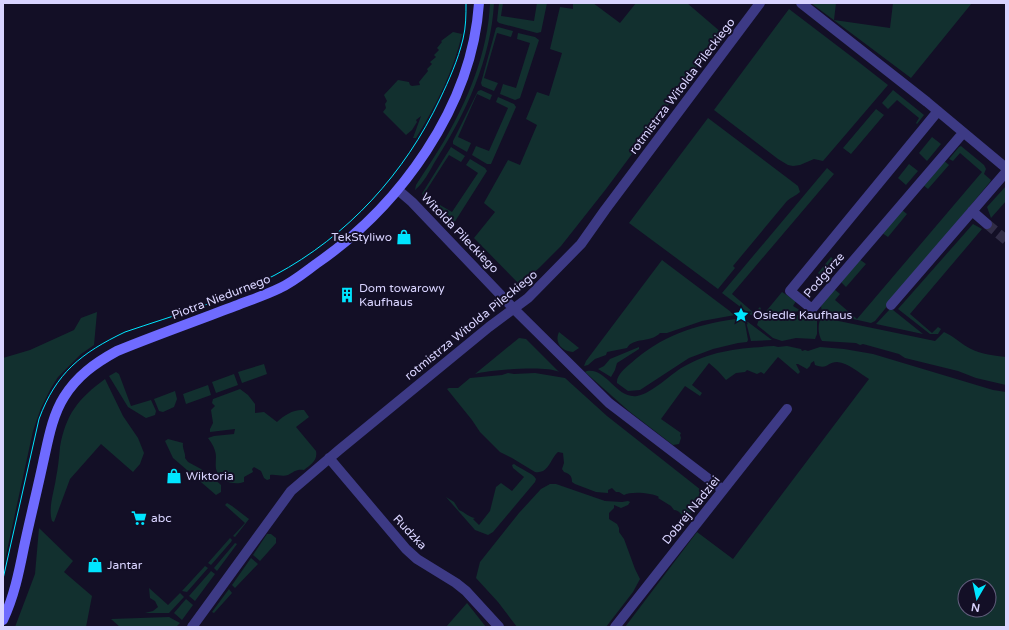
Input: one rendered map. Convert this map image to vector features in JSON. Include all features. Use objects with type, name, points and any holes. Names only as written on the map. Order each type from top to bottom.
[{"type":"street","name":"Piotra Niedurnego","points":[[3,620],[9,608],[17,580],[55,416],[64,397],[81,376],[102,359],[281,287],[335,251],[365,224],[398,190],[422,158],[443,124],[466,72],[478,22],[480,3]]},
{"type":"street","name":"rotmistrza Witolda Pileckiego","points":[[192,627],[287,496],[329,458],[489,327],[514,309],[552,275],[581,244],[760,3]]},
{"type":"street","points":[[801,3],[938,111],[1006,168]]},
{"type":"street","name":"Podgórze","points":[[938,111],[790,292],[812,309],[963,132]]},
{"type":"street","points":[[891,305],[1006,172]]},
{"type":"street","name":"Witolda Pileckiego","points":[[398,190],[412,202],[514,309],[616,409],[723,490]]},
{"type":"street","points":[[972,211],[987,224]]},
{"type":"street","name":"Dobrej Nadziei","points":[[615,627],[787,409]]},
{"type":"street","name":"Rudzka","points":[[329,458],[406,549],[417,559],[456,583],[466,591],[499,627]]},
{"type":"green space","points":[[490,3],[494,3],[492,24],[488,45],[475,85],[447,142],[424,180],[415,190],[416,185],[441,147],[469,92],[481,57]]},
{"type":"green space","points":[[499,3],[503,3],[501,16],[534,21],[537,3],[547,3],[541,32],[537,33],[499,23],[497,21]]},
{"type":"green space","points":[[573,3],[593,3],[620,23],[636,3],[687,3],[722,33],[606,189],[561,246],[520,285],[474,238],[495,212],[484,203],[485,201],[508,160],[520,165],[537,125],[526,119],[537,92],[549,96],[562,53],[550,49],[560,7],[573,9]]},
{"type":"green space","points":[[811,3],[836,3],[834,20],[890,28],[893,3],[972,3],[911,78]]},
{"type":"green space","points":[[789,9],[888,85],[823,161],[814,159],[800,165],[793,166],[788,165],[778,159],[714,110]]},
{"type":"green space","points":[[498,27],[513,31],[511,37],[497,33],[484,78],[498,83],[494,91],[482,86],[481,83],[496,28]]},
{"type":"green space","points":[[453,32],[462,34],[459,47],[444,88],[416,138],[413,138],[421,116],[416,120],[417,122],[412,130],[406,135],[383,112],[386,108],[385,104],[387,101],[384,95],[398,80],[409,82],[412,86],[420,85],[419,82],[432,64],[430,62],[436,57],[434,55],[439,50],[437,48],[442,42],[441,41]]},
{"type":"green space","points":[[518,33],[535,37],[539,40],[520,98],[515,100],[500,94],[503,84],[516,88],[530,43],[517,39]]},
{"type":"green space","points":[[481,90],[492,95],[490,100],[477,94],[458,137],[471,143],[467,152],[453,144],[453,141],[478,91]]},
{"type":"green space","points":[[893,90],[924,115],[917,124],[916,123],[919,118],[897,100],[888,109],[882,103]]},
{"type":"green space","points":[[498,97],[514,104],[516,107],[491,164],[487,164],[472,155],[476,146],[489,151],[508,108],[496,102]]},
{"type":"green space","points":[[876,109],[884,115],[851,154],[843,148]]},
{"type":"green space","points":[[708,118],[798,186],[800,192],[787,201],[733,266],[735,268],[718,289],[629,223]]},
{"type":"green space","points":[[932,137],[941,144],[927,161],[919,153]]},
{"type":"green space","points":[[961,146],[984,165],[986,169],[984,174],[991,180],[875,321],[871,323],[822,312],[821,306],[834,289],[840,294],[835,300],[857,319],[982,172],[960,153],[953,161],[949,159]]},
{"type":"green space","points":[[451,147],[465,156],[461,162],[449,155],[424,194],[436,202],[432,205],[422,194]]},
{"type":"green space","points":[[470,159],[485,168],[487,171],[454,223],[449,223],[437,210],[440,205],[452,212],[478,173],[466,165]]},
{"type":"green space","points":[[942,159],[949,165],[928,189],[923,185]]},
{"type":"green space","points":[[909,164],[918,171],[906,185],[898,178]]},
{"type":"green space","points":[[827,168],[834,174],[732,294],[754,313],[760,307],[761,309],[758,314],[751,315],[722,293]]},
{"type":"green space","points":[[1006,186],[1006,201],[991,218],[987,207]]},
{"type":"green space","points":[[902,210],[907,214],[888,237],[882,233]]},
{"type":"green space","points":[[973,224],[982,229],[910,314],[932,333],[938,327],[941,329],[938,334],[930,334],[898,309]]},
{"type":"green space","points":[[831,257],[839,264],[826,280],[818,273]]},
{"type":"green space","points":[[859,259],[866,264],[846,287],[840,281]]},
{"type":"green space","points":[[662,260],[735,315],[702,321],[667,333],[660,333],[652,338],[633,342],[627,348],[607,352],[606,355],[595,359],[588,365],[584,366],[586,361]]},
{"type":"green space","points":[[782,292],[796,301],[793,306],[801,311],[763,315]]},
{"type":"green space","points":[[890,309],[893,310],[923,334],[876,324]]},
{"type":"green space","points":[[97,312],[94,345],[81,354],[58,377],[41,408],[33,431],[3,569],[3,358],[30,350],[74,330],[81,318]]},
{"type":"green space","points":[[808,314],[817,317],[817,334],[815,339],[796,338],[782,341],[773,338],[757,325],[759,319]]},
{"type":"green space","points":[[822,317],[935,341],[944,332],[975,351],[1006,357],[1006,385],[905,358],[899,354],[863,344],[860,345],[856,343],[822,341],[819,322]]},
{"type":"green space","points":[[735,319],[743,320],[745,323],[748,340],[747,342],[713,349],[689,358],[640,390],[628,391],[617,383],[619,375],[626,368],[642,354],[666,339],[692,328]]},
{"type":"green space","points":[[746,322],[748,322],[772,340],[751,341]]},
{"type":"green space","points":[[559,332],[579,348],[573,352],[562,348],[558,343]]},
{"type":"green space","points":[[519,338],[526,339],[559,372],[553,370],[531,369],[493,371],[475,374]]},
{"type":"green space","points":[[787,346],[801,349],[802,351],[808,351],[820,347],[844,349],[873,354],[993,390],[1006,392],[1006,627],[625,627],[697,532],[733,559],[869,379],[850,366],[837,362],[823,367],[815,365],[814,361],[807,369],[796,364],[800,372],[798,374],[778,357],[764,374],[761,372],[757,374],[747,370],[745,372],[736,373],[726,380],[709,363],[692,385],[702,393],[700,396],[685,386],[661,419],[681,433],[679,444],[673,445],[630,412],[585,372],[594,371],[606,378],[623,393],[630,396],[637,396],[655,388],[678,370],[694,361],[716,353],[738,349]]},
{"type":"green space","points":[[639,347],[639,349],[617,363],[611,377],[598,369],[604,366],[610,359]]},
{"type":"green space","points":[[264,364],[267,374],[242,383],[238,372]]},
{"type":"green space","points":[[116,372],[119,374],[131,406],[151,400],[156,411],[155,415],[146,418],[128,407],[109,376]]},
{"type":"green space","points":[[508,373],[535,373],[565,378],[607,416],[701,490],[704,495],[703,498],[685,520],[679,512],[674,510],[671,506],[656,496],[637,493],[624,495],[616,492],[612,488],[608,490],[608,493],[596,492],[575,484],[572,482],[572,478],[562,469],[564,463],[563,453],[558,452],[543,471],[535,472],[500,452],[480,432],[447,389],[458,388],[470,378],[502,375]]},
{"type":"green space","points":[[234,374],[238,385],[216,393],[212,382]]},
{"type":"green space","points":[[105,379],[123,416],[138,438],[144,453],[140,464],[133,472],[101,444],[70,479],[54,522],[52,521],[51,516],[51,505],[60,447],[66,425],[80,401],[87,393]]},
{"type":"green space","points":[[208,385],[211,395],[186,404],[183,394]]},
{"type":"green space","points":[[240,389],[248,395],[255,404],[255,413],[264,412],[277,422],[289,413],[297,410],[304,410],[309,417],[296,427],[316,451],[315,460],[311,464],[304,470],[297,470],[288,475],[270,475],[270,479],[267,480],[264,478],[261,471],[254,467],[252,469],[253,472],[244,477],[244,482],[227,482],[220,477],[216,469],[216,455],[208,438],[234,434],[235,429],[210,432],[213,423],[211,410],[215,406],[212,403],[213,399]]},
{"type":"green space","points":[[175,391],[177,399],[174,407],[163,412],[159,411],[154,399]]},
{"type":"green space","points":[[168,439],[183,443],[185,458],[188,462],[201,469],[221,485],[221,492],[216,495],[173,458],[165,441]]},
{"type":"green space","points":[[514,464],[532,475],[536,479],[535,482],[493,532],[488,535],[475,530],[446,497],[454,502],[459,510],[470,517],[475,518],[473,519],[479,525],[490,511],[496,487],[501,483],[512,491],[524,477],[513,468],[512,465]]},
{"type":"green space","points":[[550,484],[556,484],[605,501],[630,502],[628,505],[621,508],[614,505],[614,508],[609,513],[609,519],[617,524],[619,532],[624,539],[640,579],[633,592],[606,627],[517,627],[498,602],[476,578],[480,562],[519,513],[541,489]]},
{"type":"green space","points":[[227,503],[249,519],[235,537],[233,536],[245,523],[225,505]]},
{"type":"green space","points":[[39,528],[73,561],[64,572],[92,596],[86,627],[15,627],[35,574]]},
{"type":"green space","points":[[267,534],[271,534],[276,538],[276,543],[260,561],[253,555]]},
{"type":"green space","points":[[230,538],[232,540],[231,542],[211,565],[208,563]]},
{"type":"green space","points":[[235,543],[237,544],[217,571],[214,568]]},
{"type":"green space","points":[[251,558],[258,564],[235,588],[232,585]]},
{"type":"green space","points":[[205,566],[208,568],[187,592],[182,591]]},
{"type":"green space","points":[[211,571],[215,574],[195,601],[189,596]]},
{"type":"green space","points":[[149,588],[168,605],[180,593],[184,597],[169,613],[145,613],[153,611],[158,607],[155,601],[150,598]]},
{"type":"green space","points":[[229,589],[232,593],[214,613],[212,612]]},
{"type":"green space","points":[[186,599],[193,605],[182,620],[174,613]]},
{"type":"green space","points":[[467,603],[486,627],[446,627]]},
{"type":"green space","points":[[169,617],[180,623],[176,627],[120,627],[111,619]]},
{"type":"tunnel","points":[[987,224],[1006,240]]},
{"type":"tram line","points":[[3,579],[39,419],[53,389],[62,377],[72,366],[95,348],[125,332],[220,300],[275,275],[302,259],[350,222],[392,177],[426,126],[447,85],[459,55],[465,30],[466,3]]},
{"type":"place","name":"TekStyliwo","points":[[404,237]]},
{"type":"place","name":"Dom towarowy Kaufhaus","points":[[347,295]]},
{"type":"place","name":"Osiedle Kaufhaus","points":[[741,315]]},
{"type":"place","name":"Wiktoria","points":[[174,476]]},
{"type":"place","name":"abc","points":[[139,518]]},
{"type":"place","name":"Jantar","points":[[95,565]]}]
